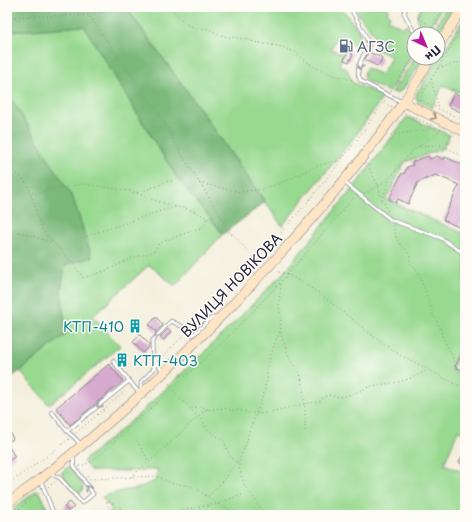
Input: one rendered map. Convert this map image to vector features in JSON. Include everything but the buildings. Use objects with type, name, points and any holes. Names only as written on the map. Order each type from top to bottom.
[{"type":"main road","points":[[446,35],[463,7]]},
{"type":"main road","name":"ВУЛИЦЯ НОВІКОВА","points":[[7,505],[41,480],[141,394],[164,372],[195,338],[221,317],[309,223],[400,106],[426,66]]},
{"type":"main road","points":[[400,106],[415,108],[462,128]]},
{"type":"lane","points":[[350,7],[366,35],[368,44],[358,68],[358,77],[361,81],[400,106]]},
{"type":"lane","points":[[406,7],[404,13],[411,26]]},
{"type":"lane","points":[[343,181],[391,220],[441,238],[460,251],[465,250]]},
{"type":"lane","points":[[164,372],[156,363],[152,354],[152,341],[171,321],[189,330],[195,338]]},
{"type":"lane","points":[[113,361],[141,394]]},
{"type":"lane","points":[[141,394],[141,382],[153,370],[156,363]]},
{"type":"lane","points":[[67,431],[129,380]]},
{"type":"lane","points":[[52,412],[81,446]]},
{"type":"lane","points":[[49,473],[60,478],[82,503],[93,494],[74,466],[73,452]]},
{"type":"lane","points":[[41,480],[54,515]]},
{"type":"lane","points":[[7,505],[12,514]]},
{"type":"path","points":[[83,7],[164,121],[176,145],[223,220],[224,225],[256,260],[261,262]]},
{"type":"path","points":[[7,17],[88,15],[108,11],[141,9],[156,10],[180,7]]},
{"type":"path","points":[[433,26],[445,7]]},
{"type":"path","points":[[170,8],[186,24],[196,28],[209,28],[220,35],[227,37],[248,39],[254,42],[282,47],[295,52],[308,63],[320,70],[344,77],[348,80],[361,81]]},
{"type":"path","points":[[418,18],[426,23]]},
{"type":"path","points":[[440,110],[415,108],[465,24]]},
{"type":"path","points":[[438,68],[465,61]]},
{"type":"path","points":[[391,91],[407,66]]},
{"type":"path","points":[[431,79],[440,110],[462,128],[452,138],[440,145]]},
{"type":"path","points":[[156,363],[256,260],[315,193],[355,142],[387,96]]},
{"type":"path","points":[[383,102],[387,104]]},
{"type":"path","points":[[391,135],[437,128]]},
{"type":"path","points":[[382,199],[389,180],[397,167],[408,157],[411,152],[441,129]]},
{"type":"path","points":[[447,148],[448,140]]},
{"type":"path","points":[[419,146],[440,145],[465,157]]},
{"type":"path","points":[[199,183],[241,192],[263,189],[286,181],[309,169],[330,162],[340,161]]},
{"type":"path","points":[[368,164],[378,185],[399,243],[408,252],[410,262],[418,270],[432,314],[440,328],[454,361],[454,368],[465,377]]},
{"type":"path","points":[[8,166],[24,181],[34,202],[36,214],[43,231],[84,278],[132,258],[153,252],[164,241],[200,228],[204,225],[206,217]]},
{"type":"path","points":[[83,465],[92,461],[104,451],[223,342],[282,281],[354,196],[370,190],[396,170]]},
{"type":"path","points":[[136,193],[173,180]]},
{"type":"path","points":[[29,191],[34,194],[53,188],[84,184],[130,191],[206,217],[234,236]]},
{"type":"path","points":[[87,236],[140,217],[176,207]]},
{"type":"path","points":[[7,229],[54,243]]},
{"type":"path","points":[[279,272],[287,274],[319,293],[397,353],[453,384],[465,388]]},
{"type":"path","points":[[208,497],[227,477],[228,473],[238,462],[265,390],[270,357],[280,332],[281,318],[279,306],[282,281]]},
{"type":"path","points":[[280,332],[290,359],[301,377],[305,404],[305,433]]},
{"type":"path","points":[[131,477],[205,410],[223,408],[249,413],[266,414],[321,401],[328,395],[339,397],[345,396],[371,386],[399,382],[430,370]]},
{"type":"path","points":[[169,383],[180,399],[199,416],[208,429],[224,441],[230,457],[238,462],[246,487],[263,515]]},
{"type":"path","points":[[7,485],[51,453],[132,384]]},
{"type":"path","points":[[189,408],[204,407],[209,410]]},
{"type":"path","points":[[102,410],[105,414]]},
{"type":"path","points":[[137,441],[147,458],[148,463]]},
{"type":"path","points":[[78,466],[82,470]]},
{"type":"path","points":[[86,474],[89,479],[153,476],[161,478],[170,482],[191,486],[217,504],[244,515]]},
{"type":"path","points":[[12,514],[40,492]]},
{"type":"path","points":[[168,515],[183,510],[217,504],[241,495],[245,495]]},
{"type":"path","points":[[113,511],[108,506],[108,502],[131,515]]},
{"type":"path","points":[[108,515],[113,511],[118,511],[121,508]]},
{"type":"green space","points":[[7,7],[163,7],[130,8],[130,13],[265,202],[223,234],[178,179],[84,26],[7,31]]},
{"type":"green space","points":[[345,7],[344,11],[360,33],[356,46],[337,37],[331,49],[343,54],[339,65],[347,69],[352,82],[383,97],[356,135],[282,226],[200,109],[130,13],[130,8]]},
{"type":"green space","points":[[357,7],[389,7],[387,13],[390,15],[388,20],[403,28],[406,24],[408,26],[406,26],[406,65],[389,92],[366,81],[364,78],[366,68],[382,74],[391,57],[376,49],[374,35],[357,10]]},
{"type":"green space","points":[[421,7],[443,7],[431,26],[418,26],[417,13],[419,13]]},
{"type":"green space","points":[[447,7],[455,7],[442,26],[436,26]]},
{"type":"green space","points":[[465,17],[465,95],[443,85],[432,108],[418,102],[416,96],[434,66],[446,66],[446,47]]},
{"type":"green space","points":[[84,25],[178,179],[223,234],[175,286],[149,265],[93,316],[120,346],[49,405],[20,371],[66,334],[61,292],[65,265],[91,257],[25,122],[7,92],[7,31]]},
{"type":"green space","points":[[410,66],[418,66],[402,90],[397,93],[392,92]]},
{"type":"green space","points":[[7,92],[73,198],[92,257],[65,265],[61,292],[66,334],[7,380]]},
{"type":"green space","points":[[407,117],[450,135],[442,149],[405,162],[386,199],[465,234],[465,341],[452,369],[465,376],[465,433],[458,431],[444,464],[465,473],[465,515],[106,515],[112,510],[102,497],[121,491],[136,489],[155,481],[158,469],[135,471],[91,471],[83,461],[137,416],[244,313],[285,271],[358,182]]},
{"type":"green space","points":[[69,466],[83,485],[80,493],[74,492],[62,475],[62,472]]},
{"type":"green space","points":[[36,491],[41,494],[48,511],[47,515],[14,515],[14,508]]},
{"type":"place","name":"АГЗС","points":[[346,46]]},
{"type":"place","name":"КТП-410","points":[[135,326]]},
{"type":"place","name":"КТП-403","points":[[122,360]]}]
